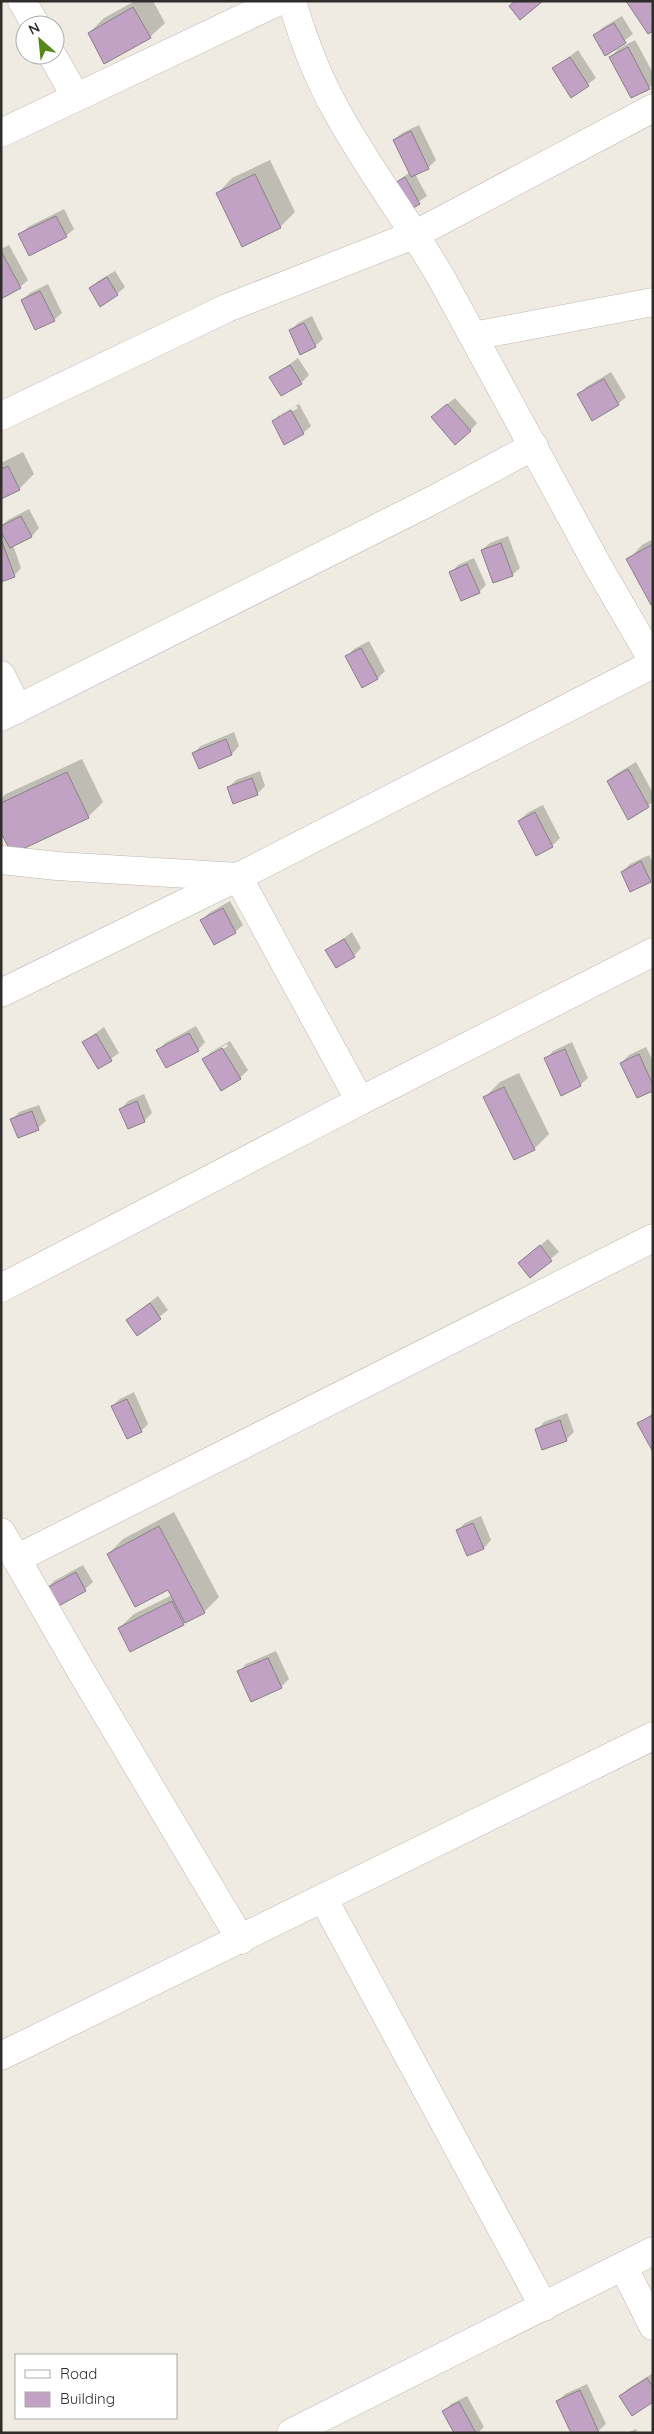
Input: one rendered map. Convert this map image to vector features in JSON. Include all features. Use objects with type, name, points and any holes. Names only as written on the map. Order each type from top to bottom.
[{"type":"street","points":[[22,1],[30,15]]},
{"type":"street","points":[[1,133],[278,1]]},
{"type":"street","points":[[1,993],[238,877],[653,662],[599,568],[534,446],[416,234],[336,110],[305,44],[292,1]]},
{"type":"street","points":[[58,65],[76,97]]},
{"type":"street","points":[[1,416],[227,308],[416,234],[653,108]]},
{"type":"street","points":[[473,336],[653,302]]},
{"type":"street","points":[[1,675],[9,713],[433,500],[534,446]]},
{"type":"street","points":[[1,860],[57,866],[238,877]]},
{"type":"street","points":[[238,877],[360,1101]]},
{"type":"street","points":[[1,1288],[360,1101],[653,952]]},
{"type":"street","points":[[16,1559],[652,1239]]},
{"type":"street","points":[[1,1532],[241,1940]]},
{"type":"street","points":[[1,2056],[109,2002],[241,1940],[653,1736]]},
{"type":"street","points":[[323,1898],[544,2307]]},
{"type":"street","points":[[291,2433],[653,2251]]},
{"type":"street","points":[[623,2266],[653,2326]]},
{"type":"building","points":[[515,1],[543,1],[520,20],[509,6]]},
{"type":"building","points":[[626,1],[652,1],[653,31],[648,34]]},
{"type":"building","points":[[133,7],[151,38],[104,64],[88,33]]},
{"type":"building","points":[[614,23],[626,43],[605,56],[593,35]]},
{"type":"building","points":[[628,47],[650,89],[631,98],[609,57]]},
{"type":"building","points":[[570,57],[589,86],[571,98],[552,68]]},
{"type":"building","points":[[411,131],[429,169],[411,177],[393,140]]},
{"type":"building","points":[[255,174],[281,228],[242,247],[216,193]]},
{"type":"building","points":[[405,177],[420,204],[408,211],[393,184]]},
{"type":"building","points":[[56,216],[67,237],[29,256],[18,234]]},
{"type":"building","points":[[1,251],[21,288],[1,299]]},
{"type":"building","points":[[107,277],[118,295],[100,307],[89,288]]},
{"type":"building","points":[[40,291],[55,321],[35,330],[21,300]]},
{"type":"building","points":[[304,323],[316,347],[300,355],[289,330]]},
{"type":"building","points":[[290,365],[302,384],[281,396],[269,377]]},
{"type":"building","points":[[604,379],[619,405],[592,421],[577,394]]},
{"type":"building","points":[[447,404],[471,431],[455,445],[431,417]]},
{"type":"building","points":[[291,410],[304,434],[284,445],[272,421]]},
{"type":"building","points":[[8,466],[20,490],[1,499],[1,469]]},
{"type":"building","points":[[21,516],[32,537],[10,548],[1,532],[1,526]]},
{"type":"building","points":[[1,539],[15,577],[1,582]]},
{"type":"building","points":[[501,543],[513,576],[493,583],[481,550]]},
{"type":"building","points":[[653,544],[653,604],[651,605],[626,559]]},
{"type":"building","points":[[467,564],[480,593],[461,601],[449,572]]},
{"type":"building","points":[[361,648],[378,679],[362,688],[345,656]]},
{"type":"building","points":[[226,739],[232,755],[199,769],[192,753]]},
{"type":"building","points":[[628,769],[649,807],[628,820],[607,781]]},
{"type":"building","points":[[67,772],[89,818],[12,854],[1,833],[1,803]]},
{"type":"building","points":[[252,778],[258,795],[233,804],[227,787]]},
{"type":"building","points":[[535,812],[553,847],[536,856],[518,821]]},
{"type":"building","points":[[641,861],[651,882],[630,892],[621,872]]},
{"type":"building","points":[[223,908],[236,933],[214,945],[200,920]]},
{"type":"building","points":[[344,939],[355,957],[336,968],[325,950]]},
{"type":"building","points":[[189,1033],[199,1051],[166,1068],[156,1050]]},
{"type":"building","points":[[96,1034],[112,1061],[98,1069],[82,1042]]},
{"type":"building","points":[[222,1048],[241,1079],[221,1091],[202,1059]]},
{"type":"building","points":[[565,1049],[581,1086],[561,1096],[544,1058]]},
{"type":"building","points":[[639,1054],[653,1085],[653,1091],[637,1098],[620,1063]]},
{"type":"building","points":[[504,1087],[535,1150],[514,1160],[483,1097]]},
{"type":"building","points":[[137,1101],[145,1122],[128,1129],[119,1109]]},
{"type":"building","points":[[32,1111],[39,1130],[18,1138],[10,1119]]},
{"type":"building","points":[[540,1245],[552,1261],[530,1278],[518,1263]]},
{"type":"building","points":[[150,1303],[161,1319],[137,1336],[126,1320]]},
{"type":"building","points":[[127,1399],[142,1432],[127,1439],[111,1406]]},
{"type":"building","points":[[653,1415],[653,1452],[637,1423]]},
{"type":"building","points":[[560,1420],[567,1441],[542,1450],[535,1429]]},
{"type":"building","points":[[473,1523],[484,1549],[467,1556],[456,1530]]},
{"type":"building","points":[[159,1526],[205,1613],[185,1623],[168,1590],[135,1607],[107,1554]]},
{"type":"building","points":[[76,1572],[86,1591],[55,1608],[45,1589]]},
{"type":"building","points":[[172,1601],[184,1625],[130,1652],[118,1628]]},
{"type":"building","points":[[268,1658],[282,1688],[251,1702],[237,1671]]},
{"type":"building","points":[[647,2378],[653,2387],[653,2402],[632,2416],[619,2396]]},
{"type":"building","points":[[580,2390],[599,2433],[571,2433],[556,2401]]},
{"type":"building","points":[[459,2402],[476,2433],[454,2433],[442,2411]]}]
